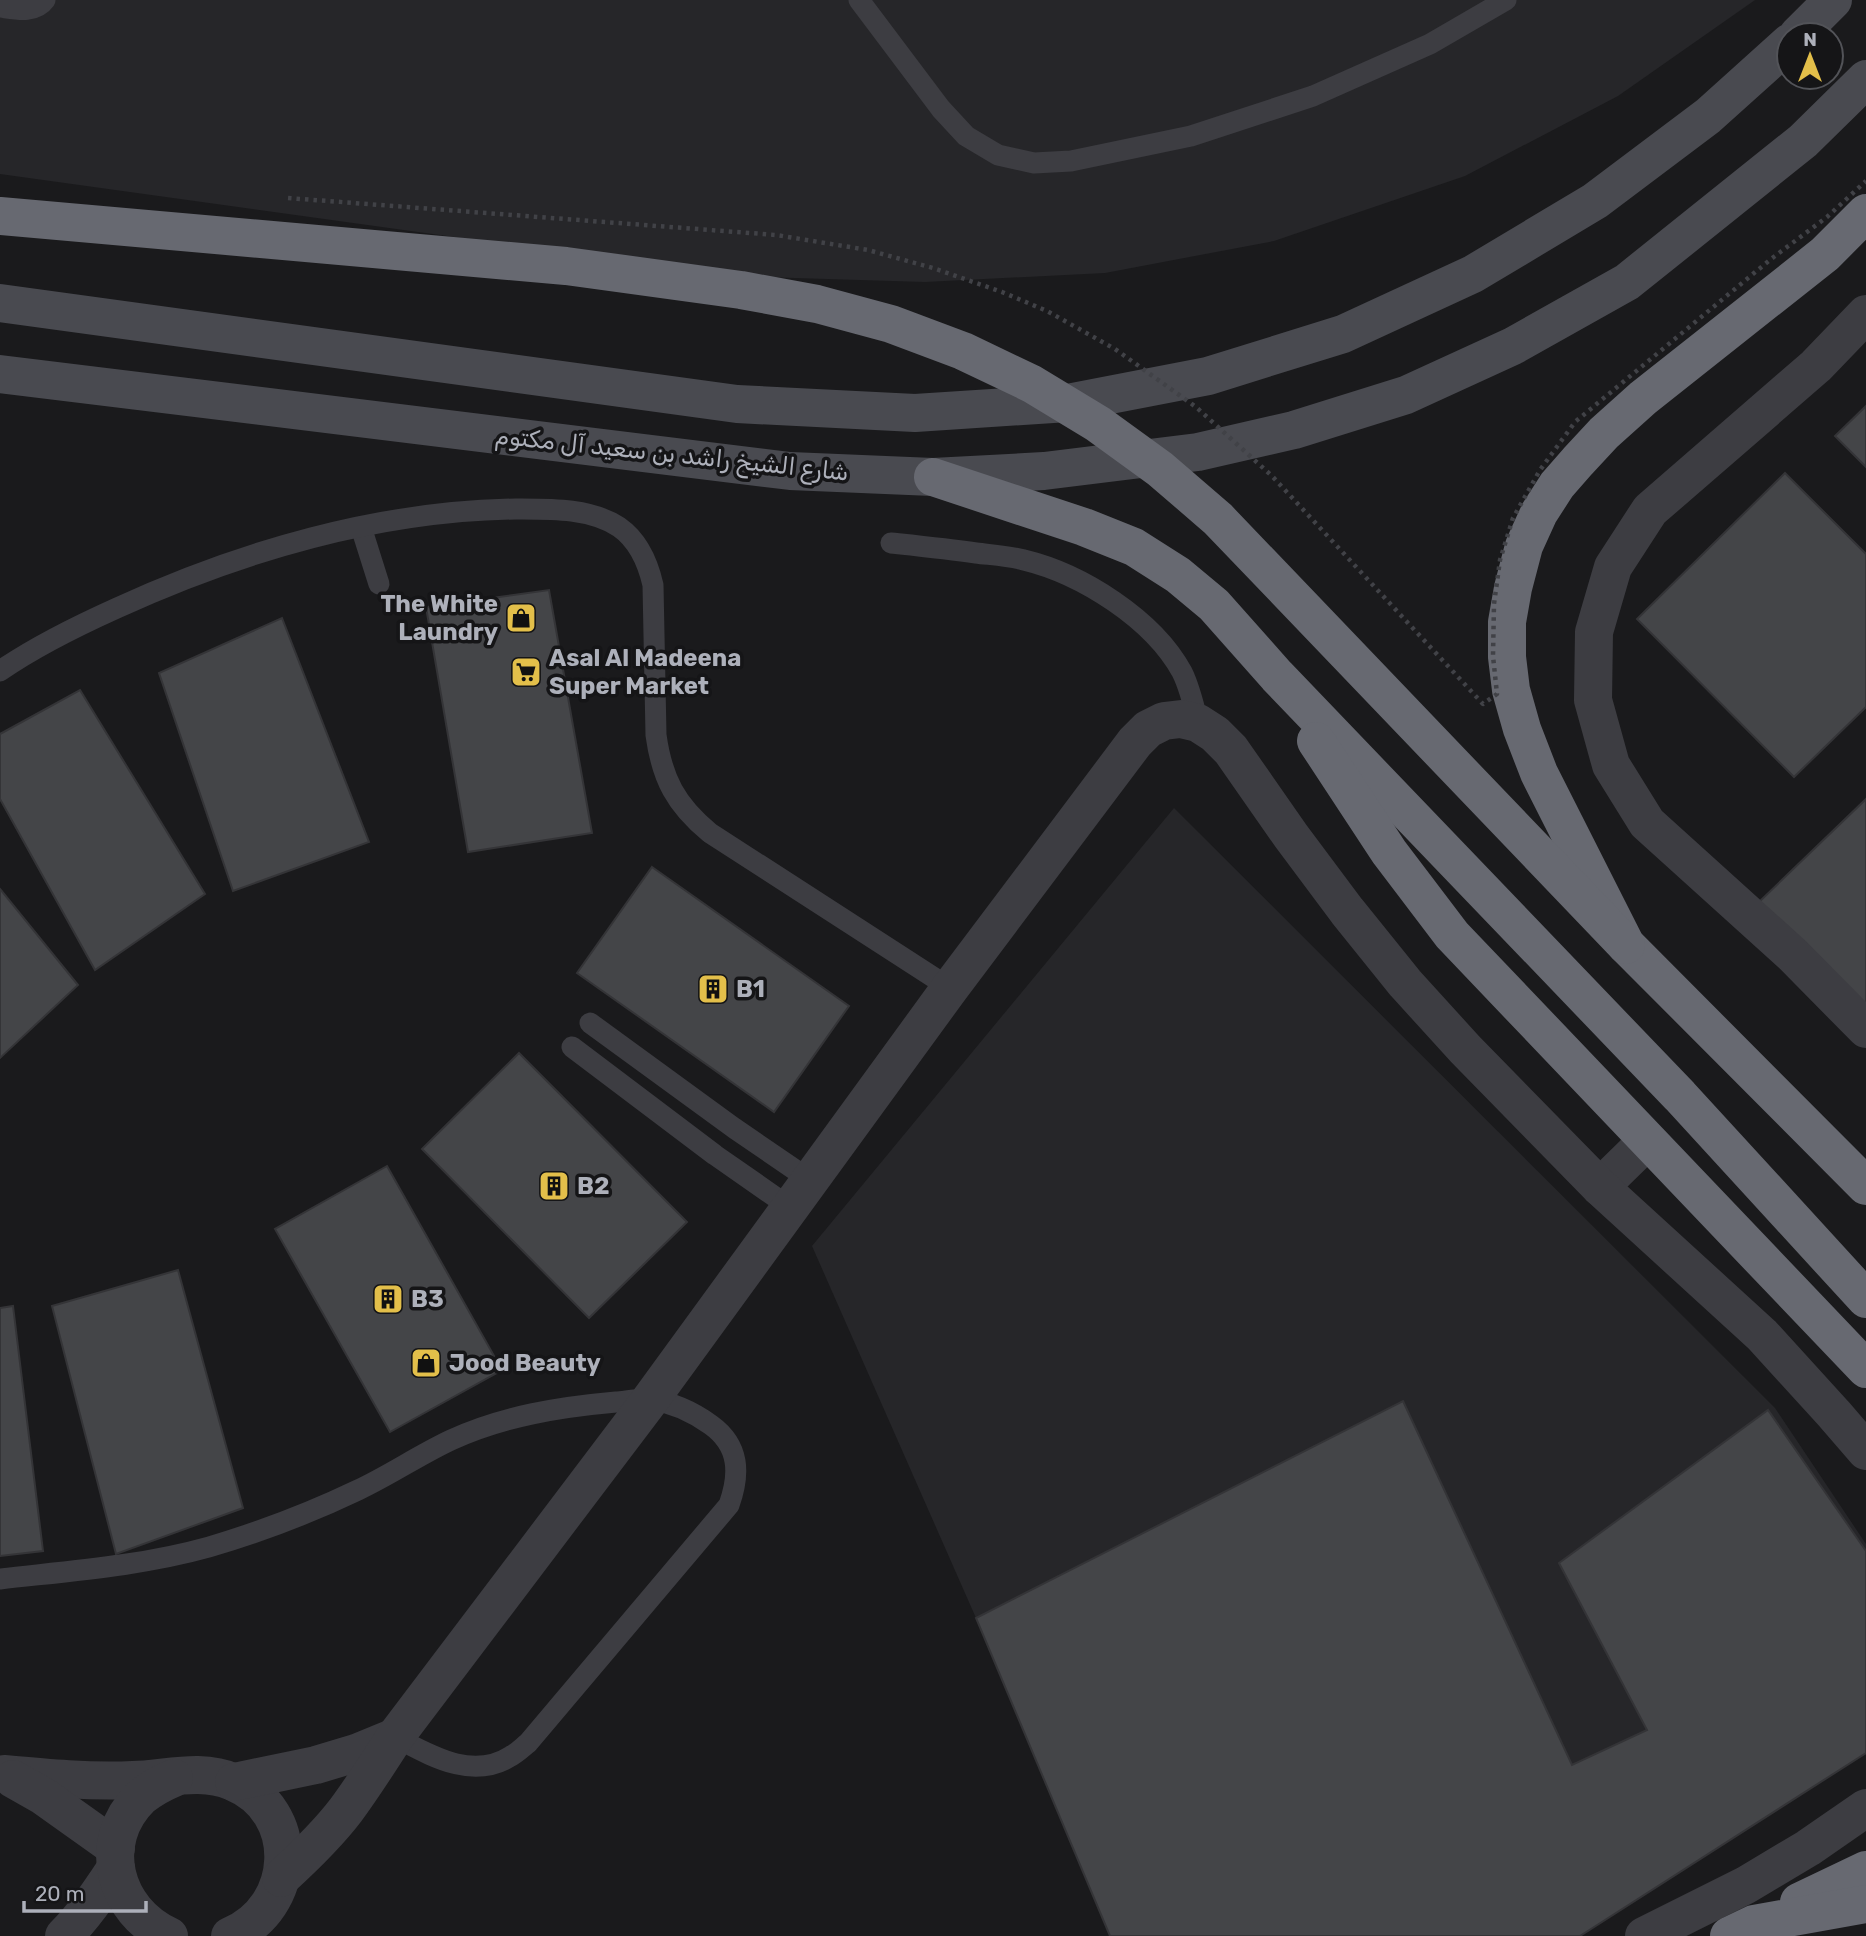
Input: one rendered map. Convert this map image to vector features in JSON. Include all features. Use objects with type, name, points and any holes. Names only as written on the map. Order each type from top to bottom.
[{"type":"highway","points":[[1626,945],[1539,773],[1511,690],[1507,622],[1524,546],[1539,513],[1558,485],[1604,433],[1643,398],[1825,254],[1866,213]]},
{"type":"highway","points":[[0,216],[566,266],[727,289],[817,304],[891,324],[963,351],[1032,384],[1098,424],[1160,469],[1218,519],[1626,945],[1866,1186]]},
{"type":"highway","points":[[933,477],[1084,527],[1133,547],[1178,575],[1214,605],[1277,676],[1680,1096],[1866,1299]]},
{"type":"highway","points":[[1277,676],[1374,830],[1452,935],[1866,1369]]},
{"type":"highway","points":[[1777,1098],[1866,1159]]},
{"type":"highway","points":[[1742,1930],[1866,1870]]},
{"type":"highway","points":[[1742,1930],[1866,1903]]},
{"type":"main road","points":[[1812,21],[1833,0]]},
{"type":"main road","points":[[0,303],[737,404],[915,413],[1068,403],[1208,376],[1343,334],[1473,274],[1595,201],[1708,116],[1775,56]]},
{"type":"main road","name":"شارع الشيخ راشد بن سعيد آل مكتوم","points":[[0,374],[790,471],[933,477],[1044,471],[1198,452],[1294,430],[1406,395],[1513,346],[1627,282],[1802,141],[1866,79]]},
{"type":"street","points":[[1866,314],[1816,366],[1650,510],[1613,567],[1594,632],[1593,700],[1612,765],[1647,823],[1793,955],[1866,1030]]},
{"type":"street","points":[[282,1878],[344,1812],[371,1776],[394,1737],[650,1400],[950,988],[1135,742],[1148,729],[1164,721],[1181,719],[1198,723],[1215,734],[1231,750],[1339,900],[1405,983],[1465,1049],[1600,1187],[1762,1335],[1866,1451]]},
{"type":"street","points":[[1600,1187],[1647,1141]]},
{"type":"street","points":[[234,1782],[316,1766],[394,1737]]},
{"type":"street","points":[[2,1773],[90,1780],[176,1778],[195,1774],[215,1776],[250,1791],[275,1821],[282,1839],[282,1878],[275,1897],[264,1912],[250,1926],[230,1936]]},
{"type":"street","points":[[2,1773],[43,1796],[116,1858],[120,1886],[129,1904],[141,1919],[169,1936]]},
{"type":"street","points":[[64,1936],[98,1896],[116,1858],[121,1829],[129,1811],[158,1785],[176,1778]]},
{"type":"street","points":[[1644,1936],[1746,1885],[1808,1848],[1866,1808]]},
{"type":"lane","points":[[0,7],[30,9],[41,6],[45,0]]},
{"type":"lane","points":[[859,0],[941,108],[966,136],[998,155],[1034,163],[1071,161],[1191,136],[1313,96],[1430,44],[1506,0]]},
{"type":"lane","points":[[0,671],[84,622],[159,589],[236,560],[315,538],[361,527],[441,514],[487,510],[581,512],[602,518],[621,528],[637,545],[648,564],[653,585],[656,735],[664,773],[682,807],[710,833],[950,988]]},
{"type":"lane","points":[[361,527],[379,584]]},
{"type":"lane","points":[[891,543],[1022,559],[1049,567],[1082,583],[1127,612],[1161,643],[1189,688],[1198,723]]},
{"type":"lane","points":[[590,1023],[734,1128],[801,1194]]},
{"type":"lane","points":[[572,1047],[715,1156],[801,1194]]},
{"type":"lane","points":[[0,1579],[129,1565],[208,1547],[297,1517],[358,1490],[452,1440],[537,1412],[581,1405],[650,1400],[686,1410],[719,1431],[731,1447],[736,1466],[736,1486],[729,1505],[528,1742],[509,1757],[487,1766],[462,1766],[438,1759],[394,1737]]},
{"type":"shaded area","points":[[0,0],[1755,0],[1618,96],[1465,176],[1274,241],[1105,273],[925,282],[759,277],[0,174]]},
{"type":"shaded area","points":[[1174,808],[1775,1408],[1866,1544],[1866,1753],[1580,1936],[1110,1936],[976,1618],[812,1246]]},
{"type":"building","points":[[1866,406],[1866,467],[1835,436]]},
{"type":"building","points":[[1785,473],[1866,554],[1866,707],[1794,777],[1637,619]]},
{"type":"building","points":[[549,590],[592,833],[468,852],[426,607]]},
{"type":"building","points":[[282,618],[369,842],[233,891],[159,673]]},
{"type":"building","points":[[80,690],[205,894],[95,970],[0,799],[0,734]]},
{"type":"building","points":[[1866,799],[1866,1012],[1759,902]]},
{"type":"building","name":"B1","points":[[652,867],[849,1006],[774,1112],[577,973]]},
{"type":"building","points":[[0,889],[78,985],[0,1058]]},
{"type":"building","name":"B2","points":[[519,1053],[687,1222],[589,1318],[422,1149]]},
{"type":"building","name":"B3","points":[[387,1166],[502,1370],[390,1432],[275,1229]]},
{"type":"building","points":[[178,1270],[243,1508],[116,1554],[52,1306]]},
{"type":"building","points":[[13,1306],[43,1551],[0,1556],[0,1308]]},
{"type":"building","points":[[1403,1401],[1572,1765],[1647,1730],[1559,1563],[1768,1410],[1866,1551],[1866,1753],[1580,1936],[1110,1936],[976,1618]]},
{"type":"place","name":"The White Laundry","points":[[521,618]]},
{"type":"place","name":"Asal Al Madeena Super Market","points":[[526,672]]},
{"type":"place","name":"B1","points":[[713,989]]},
{"type":"place","name":"B2","points":[[554,1186]]},
{"type":"place","name":"B3","points":[[388,1299]]},
{"type":"place","name":"Jood Beauty","points":[[426,1363]]}]
